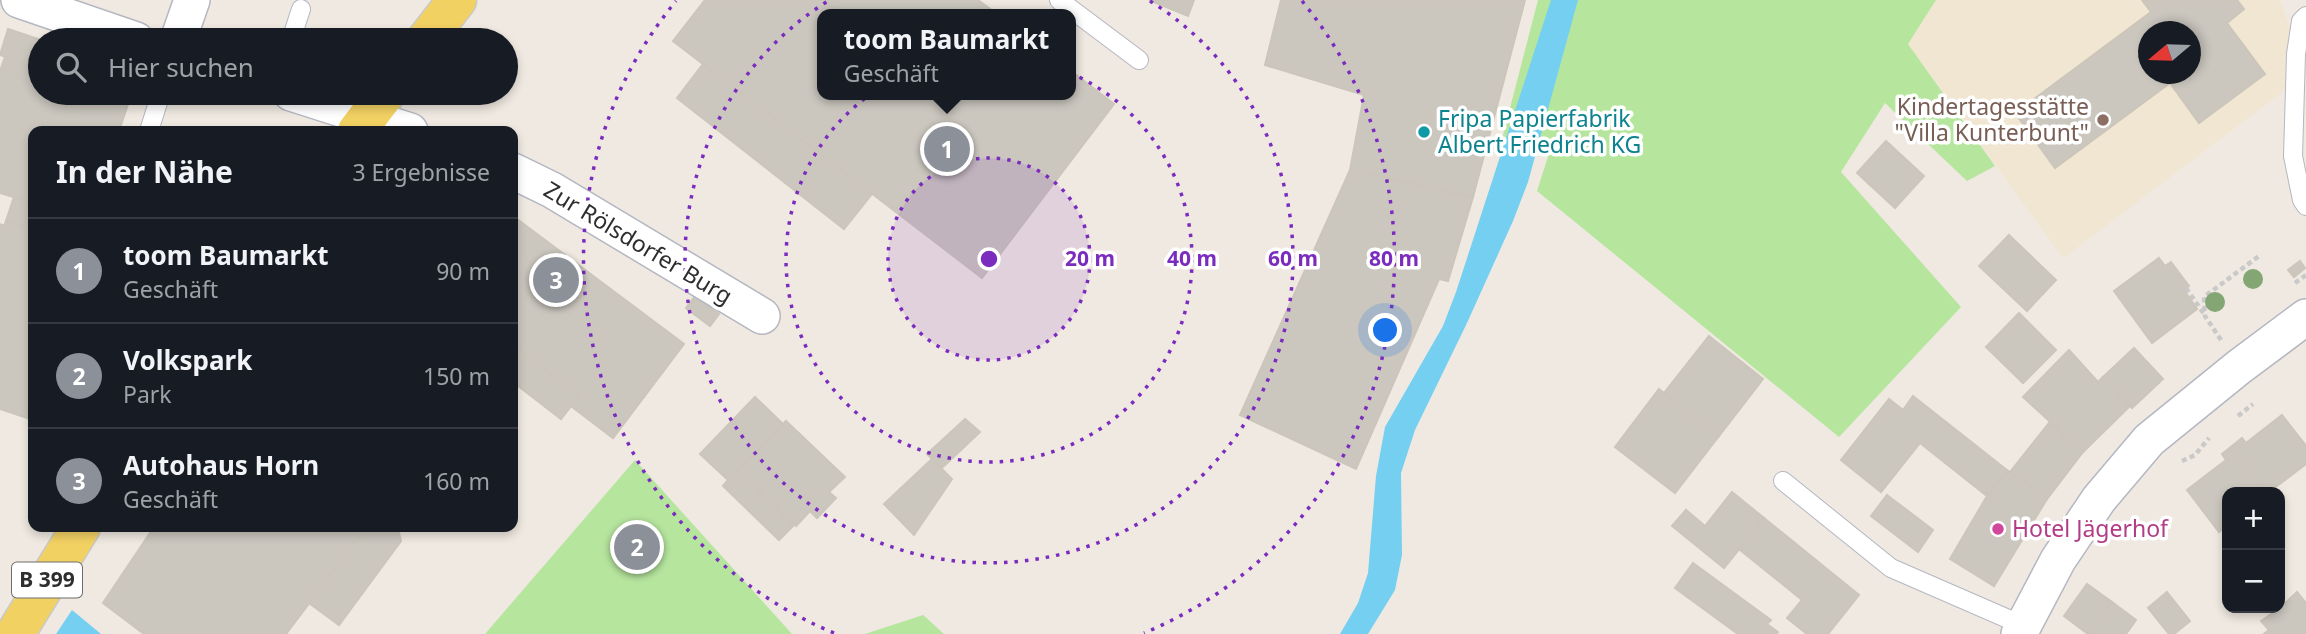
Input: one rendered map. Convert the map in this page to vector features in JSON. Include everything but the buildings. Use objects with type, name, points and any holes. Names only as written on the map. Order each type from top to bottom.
[{"type":"main road","points":[[435,28],[457,0]]},
{"type":"main road","name":"B 399","points":[[15,634],[78,532]]},
{"type":"street","points":[[19,0],[101,28]]},
{"type":"street","points":[[182,28],[192,0]]},
{"type":"street","points":[[336,105],[370,114],[398,126]]},
{"type":"street","name":"Zur Rölsdorfer Burg","points":[[518,173],[552,190],[762,316]]},
{"type":"street","points":[[2021,629],[2058,560],[2099,499],[2149,440],[2306,317]]},
{"type":"lane","points":[[294,28],[301,9]]},
{"type":"lane","points":[[1076,13],[1139,60]]},
{"type":"lane","points":[[2306,16],[2301,21],[2296,54],[2293,156],[2302,200],[2306,206]]},
{"type":"lane","points":[[151,126],[157,105]]},
{"type":"lane","points":[[1783,481],[1891,568],[2021,629]]},
{"type":"path","points":[[2205,316],[2204,297],[2259,256]]},
{"type":"path","points":[[2186,288],[2221,341]]},
{"type":"path","points":[[2235,418],[2260,398]]},
{"type":"path","points":[[2172,466],[2195,455],[2218,430]]},
{"type":"shaded area","name":"Kindertagesstätte \"Villa Kunterbunt\"","points":[[1936,0],[2280,0],[2306,74],[2063,258],[1908,44]]},
{"type":"green space","points":[[1538,0],[1936,0],[1908,44],[1995,166],[1967,181],[1885,103],[1841,172],[1961,307],[1839,437],[1537,191],[1552,144],[1502,139]]},
{"type":"green space","points":[[635,460],[792,634],[485,634]]},
{"type":"green space","points":[[923,615],[944,634],[865,634]]},
{"type":"water","points":[[1551,0],[1578,0],[1528,182],[1467,323],[1415,430],[1401,473],[1402,555],[1395,590],[1368,634],[1340,634],[1358,603],[1368,573],[1376,476],[1385,427],[1443,326]]},
{"type":"water","points":[[72,610],[101,634],[56,634]]},
{"type":"place","name":"Kindertagesstätte \"Villa Kunterbunt\"","points":[[2103,120]]},
{"type":"place","name":"Fripa Papierfabrik Albert Friedrich KG","points":[[1424,132]]},
{"type":"place","name":"toom Baumarkt","points":[[947,149]]},
{"type":"place","name":"Autohaus Horn","points":[[556,280]]},
{"type":"place","name":"Hotel Jägerhof","points":[[1998,529]]},
{"type":"place","name":"Volkspark","points":[[637,547]]}]
